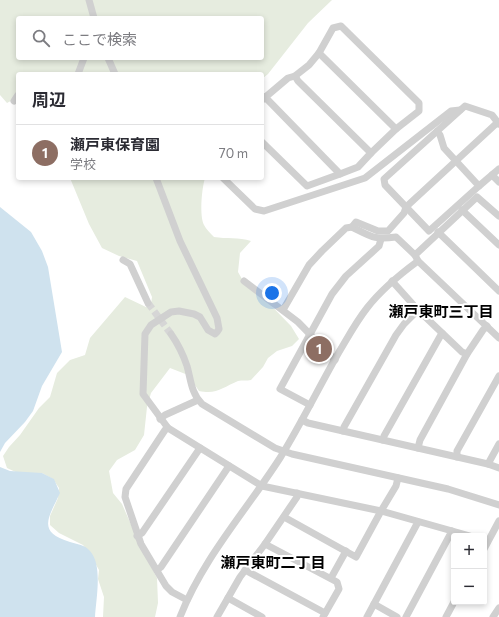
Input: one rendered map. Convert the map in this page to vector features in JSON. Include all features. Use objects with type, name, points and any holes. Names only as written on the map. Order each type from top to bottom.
[{"type":"street","points":[[89,0],[93,16]]},
{"type":"street","points":[[264,144],[307,186],[340,174],[358,167],[396,129],[419,110],[419,104],[341,26],[333,28],[319,53],[309,65],[295,76],[288,78],[264,99],[340,174]]},
{"type":"street","points":[[319,53],[396,129]]},
{"type":"street","points":[[79,72],[83,60]]},
{"type":"street","points":[[109,60],[114,72]]},
{"type":"street","points":[[295,76],[298,81],[371,153]]},
{"type":"street","points":[[352,227],[356,222],[378,231],[388,231],[404,213],[406,207],[498,123],[492,115],[465,106],[384,179],[385,184],[406,207],[429,231],[499,169]]},
{"type":"street","points":[[225,180],[255,209],[264,211],[365,178],[451,111],[460,110]]},
{"type":"street","points":[[437,131],[440,135],[444,148],[479,186]]},
{"type":"street","points":[[492,175],[499,182]]},
{"type":"street","points":[[157,180],[180,241],[217,318],[219,329],[215,334],[208,330],[200,317],[194,314],[179,311],[171,312],[151,325],[145,334],[143,394],[160,419],[168,428],[262,486],[381,511],[459,533]]},
{"type":"street","points":[[180,617],[187,600],[210,558],[262,486],[284,452],[351,332],[367,308],[416,258],[438,232],[477,197],[499,216]]},
{"type":"street","points":[[462,210],[499,245]]},
{"type":"street","points":[[283,310],[309,265],[346,228],[352,227],[375,238],[381,239],[396,237],[499,338]]},
{"type":"street","points":[[438,232],[499,291]]},
{"type":"street","points":[[310,405],[280,389],[332,294],[346,276],[379,246],[381,239]]},
{"type":"street","points":[[123,260],[128,262],[131,267],[148,303]]},
{"type":"street","points":[[244,281],[283,310],[310,333],[335,360]]},
{"type":"street","points":[[392,281],[418,310],[462,352],[467,354]]},
{"type":"street","points":[[343,431],[396,335],[404,324],[418,310]]},
{"type":"street","points":[[418,448],[420,440],[467,354],[487,326]]},
{"type":"street","points":[[384,440],[384,436],[442,333]]},
{"type":"street","points":[[171,334],[180,349],[187,367],[192,390],[198,400],[275,448],[284,452],[448,489],[499,504]]},
{"type":"street","points":[[457,457],[457,451],[497,384],[499,376]]},
{"type":"street","points":[[160,419],[165,415],[198,400]]},
{"type":"street","points":[[302,420],[308,423],[488,464],[499,468]]},
{"type":"street","points":[[168,428],[161,436],[126,489],[125,497],[137,536],[166,586],[172,592],[187,600]]},
{"type":"street","points":[[488,464],[499,444]]},
{"type":"street","points":[[137,536],[142,533],[200,448]]},
{"type":"street","points":[[157,570],[161,567],[229,466]]},
{"type":"street","points":[[284,517],[356,556],[396,486],[398,478]]},
{"type":"street","points":[[217,617],[246,570],[284,517],[297,493]]},
{"type":"street","points":[[487,541],[499,521]]},
{"type":"street","points":[[367,617],[418,522]]},
{"type":"street","points":[[406,617],[452,531]]},
{"type":"street","points":[[246,570],[324,615],[338,589],[336,582],[265,544]]},
{"type":"street","points":[[331,578],[346,551]]},
{"type":"street","points":[[228,598],[262,617]]},
{"type":"street","points":[[374,604],[397,617]]},
{"type":"street","points":[[446,617],[452,605]]},
{"type":"street","points":[[493,617],[499,608]]},
{"type":"shaded area","points":[[0,0],[332,0],[308,23],[264,77],[264,72],[16,72],[16,98],[7,103],[0,95]]},
{"type":"shaded area","points":[[71,180],[205,180],[201,209],[202,221],[214,237],[251,241],[240,253],[238,272],[246,286],[257,291],[291,326],[299,339],[292,346],[277,351],[268,358],[263,367],[251,380],[238,381],[220,390],[211,392],[199,391],[188,375],[170,368],[151,393],[147,407],[144,435],[135,450],[117,460],[109,471],[113,493],[122,504],[140,545],[157,578],[158,603],[155,617],[103,617],[104,597],[98,579],[99,570],[90,554],[83,545],[59,533],[50,525],[50,516],[58,498],[59,488],[53,479],[42,473],[22,475],[7,468],[3,456],[39,408],[50,397],[57,373],[70,360],[85,355],[90,338],[125,297],[146,307],[151,304],[152,297],[137,261],[119,256],[102,248],[89,224]]},
{"type":"water","points":[[0,207],[31,232],[42,251],[48,267],[62,352],[42,386],[33,411],[25,422],[5,443],[0,452]]},
{"type":"water","points":[[0,467],[10,471],[42,473],[54,479],[60,493],[49,516],[49,528],[53,534],[59,538],[86,547],[94,557],[98,573],[95,617],[0,617]]},
{"type":"tunnel","points":[[148,303],[171,334]]},
{"type":"place","name":"瀬戸東保育園","points":[[319,349]]},
{"type":"district","name":"瀬戸東町三丁目","points":[[441,312]]},
{"type":"district","name":"瀬戸東町二丁目","points":[[273,563]]}]
